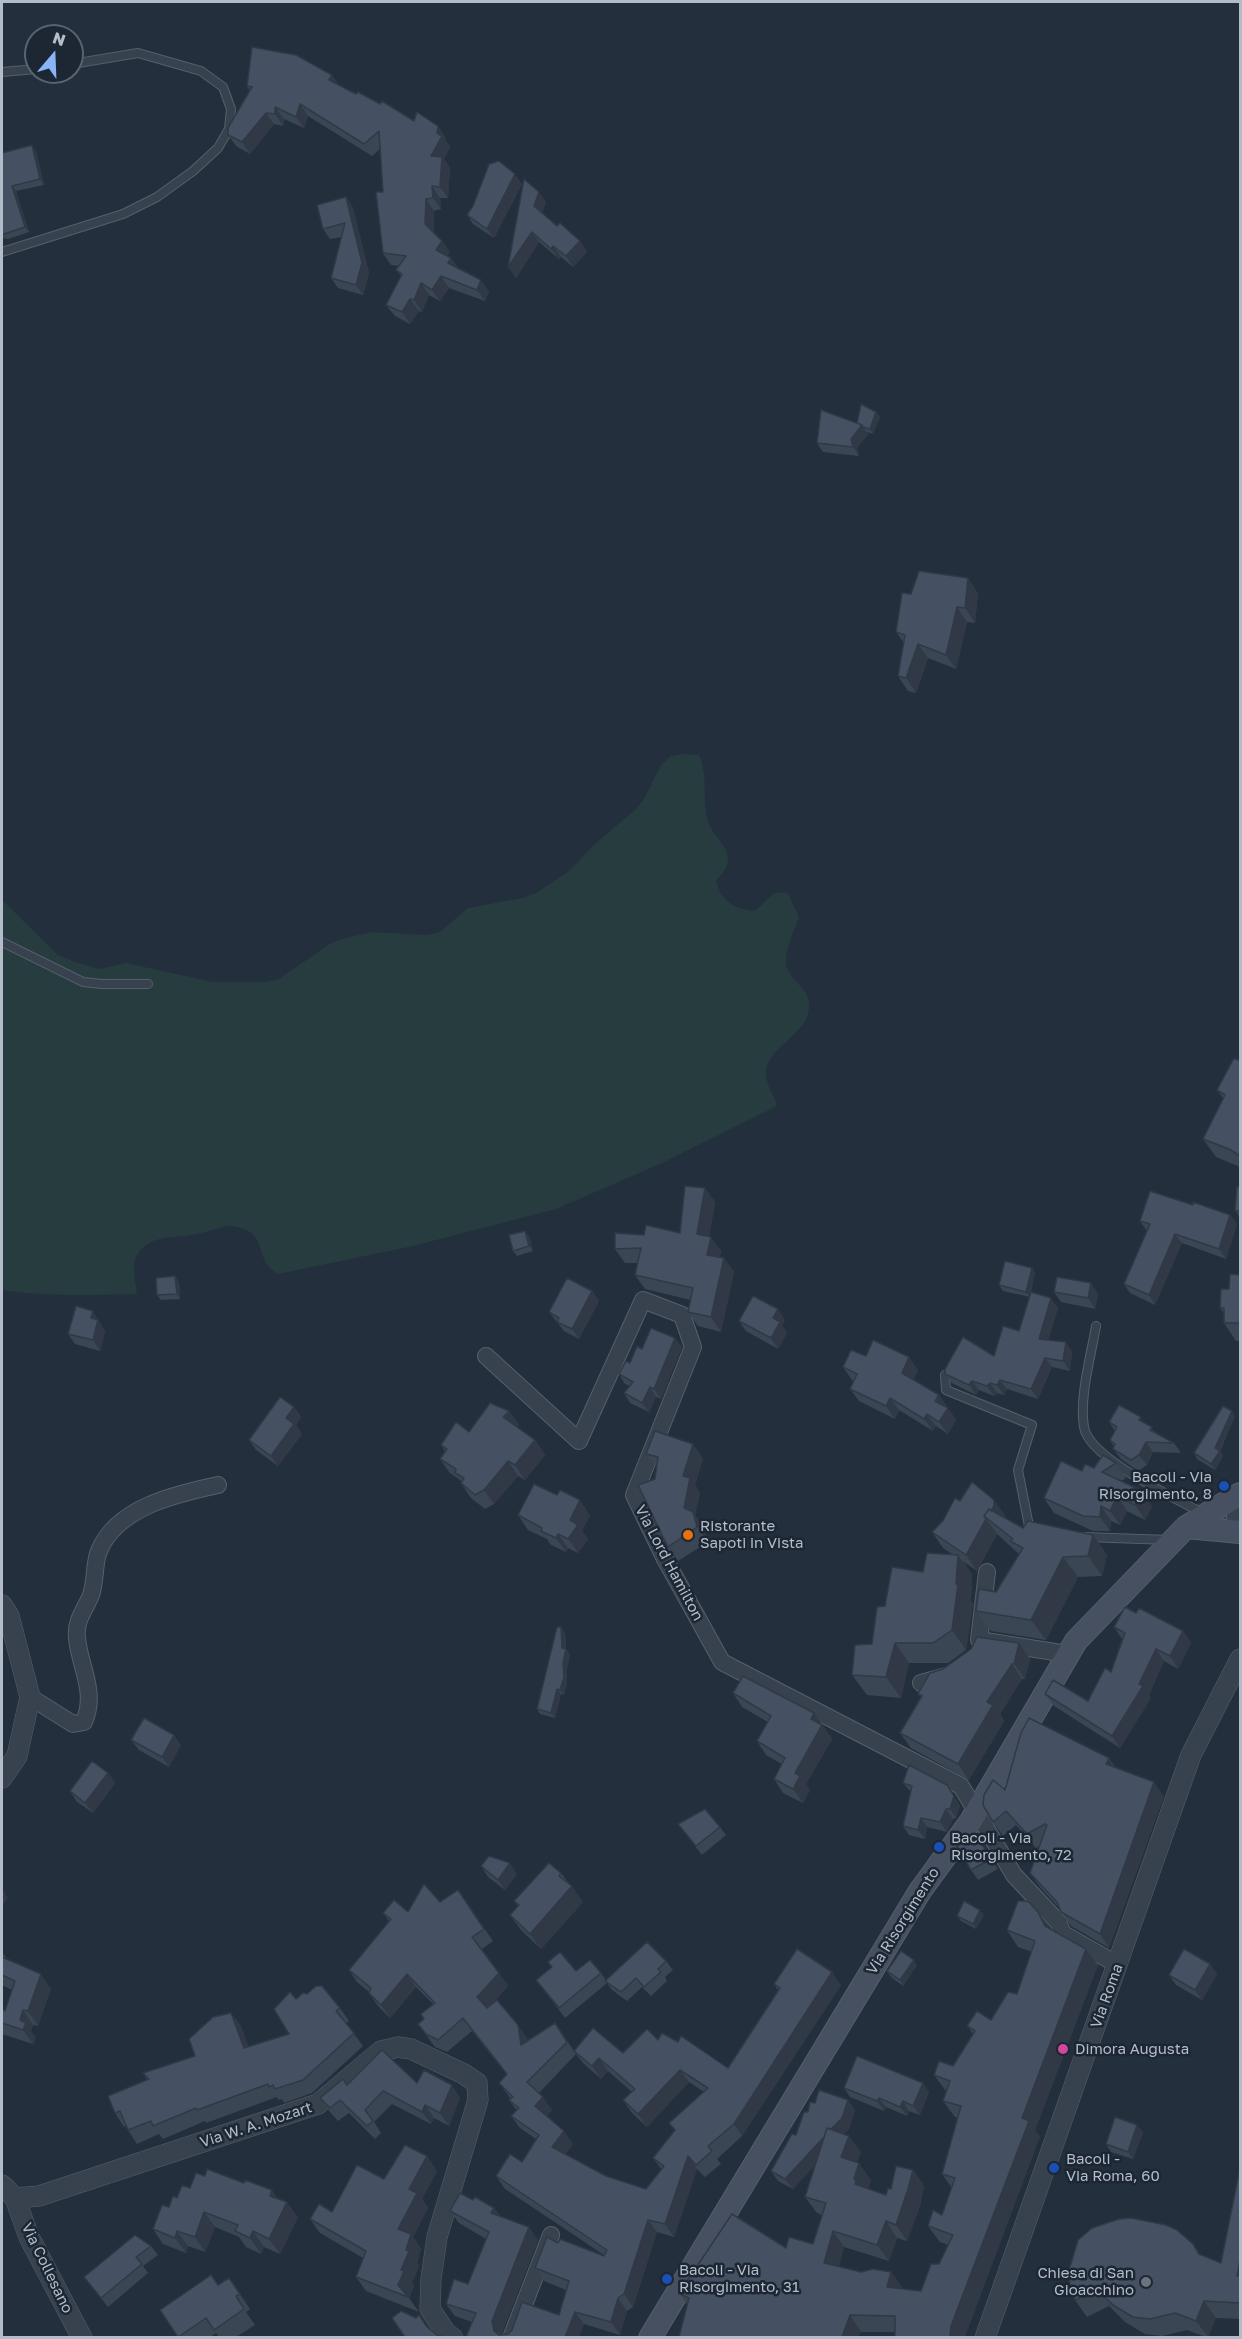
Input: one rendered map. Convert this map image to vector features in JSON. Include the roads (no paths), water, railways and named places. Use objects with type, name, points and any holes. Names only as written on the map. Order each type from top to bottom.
[{"type":"main road","name":"Via Risorgimento","points":[[650,2337],[920,1891],[976,1813],[1076,1641],[1179,1534],[1204,1514],[1240,1494]]},
{"type":"main road","points":[[1179,1534],[1239,1533]]},
{"type":"street","name":"Via Lord Hamilton","points":[[486,1356],[579,1441],[643,1300],[682,1315],[693,1347],[634,1495],[665,1559],[722,1662],[961,1786],[976,1813]]},
{"type":"street","points":[[30,1697],[73,1724],[84,1722],[90,1709],[90,1697],[76,1636],[78,1619],[91,1596],[97,1572],[97,1554],[106,1535],[122,1522],[149,1506],[180,1493],[218,1485]]},
{"type":"street","points":[[1239,1533],[1235,1516],[1240,1499]]},
{"type":"street","points":[[987,1572],[978,1648],[1067,1654]]},
{"type":"street","points":[[2,1605],[9,1616],[30,1697],[17,1756],[2,1778]]},
{"type":"street","name":"Via Roma","points":[[985,2337],[1191,1755],[1240,1659]]},
{"type":"street","points":[[921,1683],[948,1676],[958,1669]]},
{"type":"street","points":[[976,1813],[1014,1875],[1059,1923],[1062,1933],[1118,1965]]},
{"type":"street","name":"Via W. A. Mozart","points":[[8,2192],[39,2196],[318,2104],[381,2051],[398,2047],[411,2049],[464,2074],[477,2083],[478,2100],[437,2237],[431,2279],[430,2309],[446,2333],[453,2337]]},
{"type":"street","name":"Via Collesano","points":[[8,2192],[82,2337]]},
{"type":"street","points":[[511,2337],[551,2235]]},
{"type":"lane","points":[[2,252],[123,214],[157,197],[193,171],[218,148],[229,129],[231,109],[223,87],[201,71],[138,53],[84,62]]},
{"type":"lane","points":[[2,72],[24,70]]},
{"type":"lane","points":[[2,942],[83,982],[148,984]]},
{"type":"lane","points":[[1096,1326],[1084,1404],[1084,1429],[1093,1445],[1109,1460],[1204,1514]]},
{"type":"lane","points":[[945,1375],[946,1390],[1032,1425],[1018,1470],[1030,1535],[1042,1536]]},
{"type":"lane","points":[[1078,1537],[1179,1534]]},
{"type":"place","name":"Bacoli - Via Risorgimento, 8","points":[[1224,1486]]},
{"type":"place","name":"Ristorante Sapoti in Vista","points":[[688,1535]]},
{"type":"place","name":"Bacoli - Via Risorgimento, 72","points":[[939,1847]]},
{"type":"place","name":"Dimora Augusta","points":[[1063,2049]]},
{"type":"place","name":"Bacoli - Via Roma, 60","points":[[1054,2168]]},
{"type":"place","name":"Bacoli - Via Risorgimento, 31","points":[[667,2279]]},
{"type":"place","name":"Chiesa di San Gioacchino","points":[[1146,2282]]}]
